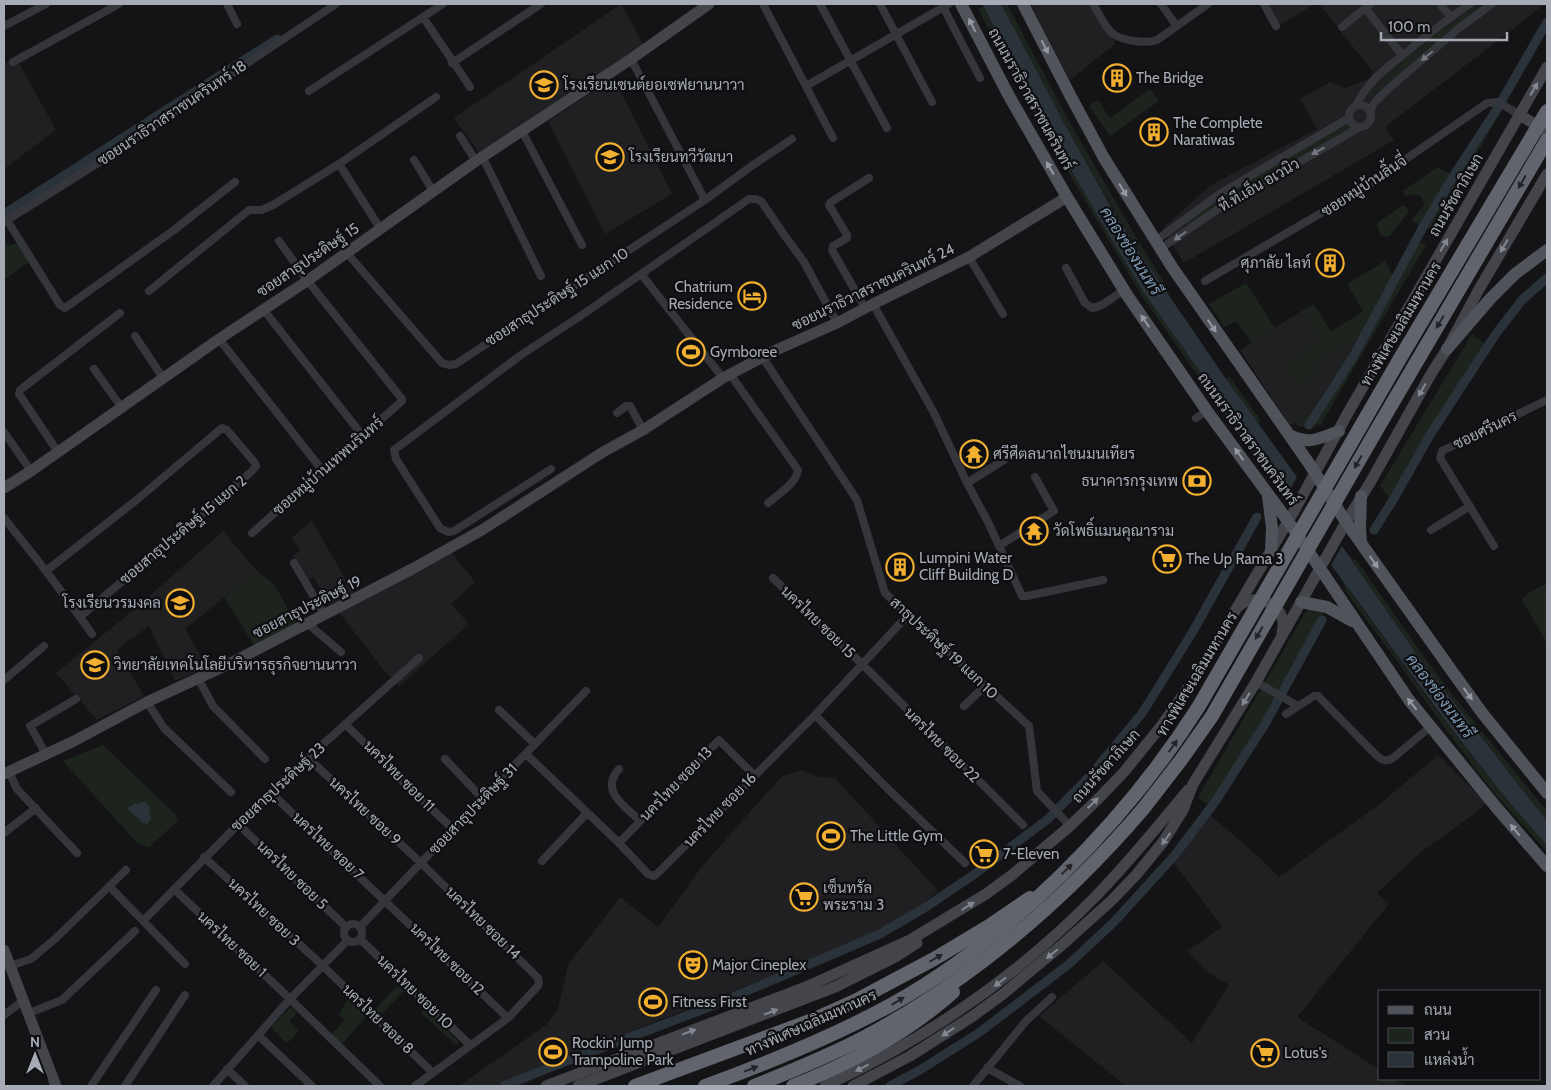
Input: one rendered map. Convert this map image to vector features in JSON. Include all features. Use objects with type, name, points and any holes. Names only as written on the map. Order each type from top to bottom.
[{"type":"highway","name":"ทางพิเศษเฉลิมมหานคร","points":[[705,1086],[794,1052],[836,1033],[919,988],[997,932],[1051,884],[1135,795],[1187,725],[1402,355],[1547,111]]},
{"type":"highway","name":"ทางพิเศษเฉลิมมหานคร","points":[[754,1086],[803,1066],[864,1037],[917,1006],[979,964],[1049,905],[1095,862],[1143,810],[1212,716],[1376,431],[1547,140]]},
{"type":"highway","points":[[635,1086],[815,1019],[884,987],[989,926],[1051,884]]},
{"type":"highway","points":[[793,1086],[848,1062],[901,1032],[922,1018],[952,992],[979,964]]},
{"type":"main road","name":"ซอยสาธุประดิษฐ์ 15","points":[[4,488],[433,191],[631,60],[709,4]]},
{"type":"main road","name":"ถนนนราธิวาสราชนครินทร์","points":[[961,4],[1009,96],[1124,290],[1207,411],[1288,521],[1408,700],[1547,866]]},
{"type":"main road","points":[[1023,4],[1090,132],[1158,245],[1315,473],[1346,522],[1483,714],[1547,793]]},
{"type":"main road","name":"ถนนรัชดาภิเษก","points":[[546,1086],[806,987],[893,948],[940,923],[1006,880],[1040,853],[1066,822],[1124,772],[1167,719],[1197,675],[1271,551],[1547,67]]},
{"type":"main road","points":[[1520,115],[1547,132]]},
{"type":"main road","points":[[825,1086],[895,1050],[940,1024],[1002,980],[1096,896],[1130,860],[1193,784],[1280,641],[1346,522],[1447,349],[1478,290],[1547,174]]},
{"type":"main road","name":"ซอยนราธิวาสราชนครินทร์ 24","points":[[613,447],[643,430],[726,376],[969,257],[1067,196]]},
{"type":"main road","points":[[1447,349],[1508,280],[1547,250]]},
{"type":"main road","points":[[1289,435],[1298,439],[1312,441],[1339,432]]},
{"type":"main road","name":"ซอยสาธุประดิษฐ์ 19","points":[[6,773],[147,702],[228,664],[412,569],[460,542],[613,447]]},
{"type":"main road","points":[[1268,493],[1272,528],[1271,551]]},
{"type":"main road","points":[[1361,496],[1361,543]]},
{"type":"main road","points":[[1233,612],[1240,605],[1248,601],[1262,600],[1271,604],[1279,610],[1284,621],[1280,641]]},
{"type":"main road","points":[[1301,602],[1327,607],[1356,624]]},
{"type":"main road","points":[[852,1086],[872,1082],[972,1016],[1062,946],[1124,888],[1158,849],[1176,824],[1193,784]]},
{"type":"main road","name":"ถนนรัชดาภิเษก","points":[[578,1086],[835,987],[897,956],[918,942],[940,923]]},
{"type":"main road","points":[[4,950],[56,1086]]},
{"type":"street","points":[[4,26],[45,4]]},
{"type":"street","points":[[13,62],[119,4]]},
{"type":"street","points":[[227,4],[238,24]]},
{"type":"street","name":"ซอยนราธิวาสราชนครินทร์ 18","points":[[235,182],[174,230],[65,308],[60,305],[5,221],[98,162],[336,4]]},
{"type":"street","points":[[309,91],[443,4]]},
{"type":"street","points":[[452,63],[541,4]]},
{"type":"street","points":[[764,4],[833,138]]},
{"type":"street","points":[[820,4],[887,128]]},
{"type":"street","points":[[880,4],[932,102]]},
{"type":"street","points":[[1093,4],[1111,32],[1118,37],[1149,43],[1157,40],[1208,4]]},
{"type":"street","points":[[1160,4],[1176,26]]},
{"type":"street","points":[[1264,4],[1276,26]]},
{"type":"street","points":[[1440,4],[1451,16]]},
{"type":"street","name":"ที.ที.เอ็น อเวนิว","points":[[1158,245],[1221,193],[1349,118],[1350,111],[1356,106],[1361,96],[1377,76],[1451,16],[1470,4]]},
{"type":"street","name":"ที.ที.เอ็น อเวนิว","points":[[1158,245],[1366,125],[1369,122],[1370,112],[1374,103],[1388,89],[1459,28],[1492,4]]},
{"type":"street","points":[[806,86],[946,6],[980,78]]},
{"type":"street","points":[[1342,27],[1367,6],[1402,55]]},
{"type":"street","points":[[423,17],[452,63],[470,87]]},
{"type":"street","points":[[631,60],[704,200]]},
{"type":"street","points":[[149,291],[249,210],[268,208],[339,164],[436,97]]},
{"type":"street","name":"ซอยหมู่บ้านลิ้นจี่","points":[[1204,281],[1364,188],[1483,105],[1491,102],[1501,104],[1520,115]]},
{"type":"street","points":[[1356,106],[1365,107],[1370,112]]},
{"type":"street","points":[[1349,118],[1352,124],[1360,127]]},
{"type":"street","points":[[522,131],[582,245]]},
{"type":"street","points":[[460,136],[480,160],[541,276]]},
{"type":"street","name":"ซอยสาธุประดิษฐ์ 15 แยก 10","points":[[346,252],[438,359],[445,365],[456,364],[704,200],[753,164],[792,139]]},
{"type":"street","points":[[414,160],[433,191]]},
{"type":"street","points":[[339,164],[380,228]]},
{"type":"street","points":[[869,178],[829,205],[847,235],[847,238],[833,246],[832,250],[869,306],[934,413],[1023,596],[1103,580]]},
{"type":"street","points":[[551,469],[454,532],[448,532],[440,528],[396,460],[394,450],[521,355],[749,199],[761,201],[804,262],[837,323]]},
{"type":"street","points":[[279,241],[307,280]]},
{"type":"street","points":[[969,257],[1002,314]]},
{"type":"street","points":[[1066,268],[1085,303],[1092,308],[1104,304],[1124,290]]},
{"type":"street","points":[[641,274],[726,376],[798,470],[794,480],[768,503]]},
{"type":"street","name":"ซอยหมู่บ้านเทพนรินทร์","points":[[252,533],[402,401],[307,280]]},
{"type":"street","points":[[262,309],[362,435]]},
{"type":"street","points":[[58,452],[19,394],[20,390],[120,313]]},
{"type":"street","points":[[134,336],[163,378]]},
{"type":"street","points":[[218,339],[322,470]]},
{"type":"street","name":"สาธุประดิษฐ์ 19 แยก 10","points":[[762,358],[857,500],[885,593],[1030,728],[1037,791],[1066,822]]},
{"type":"street","points":[[94,369],[122,408]]},
{"type":"street","name":"ซอยศรีนคร","points":[[1494,546],[1440,458],[1442,451],[1547,400]]},
{"type":"street","points":[[617,413],[626,406],[630,406],[643,430]]},
{"type":"street","points":[[1196,418],[1207,411]]},
{"type":"street","name":"ซอยสาธุประดิษฐ์ 15 แยก 2","points":[[46,572],[134,502],[222,428],[227,430],[255,463],[256,466],[250,473],[80,617]]},
{"type":"street","points":[[4,432],[31,471]]},
{"type":"street","points":[[967,483],[1004,460]]},
{"type":"street","points":[[540,475],[549,487]]},
{"type":"street","points":[[998,546],[1054,511],[1035,477]]},
{"type":"street","points":[[1431,530],[1470,506]]},
{"type":"street","points":[[4,518],[92,634]]},
{"type":"street","points":[[294,563],[324,614]]},
{"type":"street","name":"นครไทย ซอย 15","points":[[773,578],[863,665]]},
{"type":"street","name":"นครไทย ซอย 16","points":[[526,754],[619,843],[648,874],[654,876],[815,715],[908,615]]},
{"type":"street","points":[[307,623],[341,652]]},
{"type":"street","points":[[4,680],[44,646]]},
{"type":"street","name":"ซอยสาธุประดิษฐ์ 23","points":[[143,921],[270,792],[419,658]]},
{"type":"street","name":"นครไทย ซอย 22","points":[[863,665],[1023,825]]},
{"type":"street","points":[[198,678],[213,706],[265,759]]},
{"type":"street","points":[[1256,682],[1298,706]]},
{"type":"street","points":[[964,706],[985,686]]},
{"type":"street","name":"ซอยสาธุประดิษฐ์ 31","points":[[360,927],[586,691]]},
{"type":"street","points":[[1286,714],[1314,696],[1318,696],[1379,759],[1385,761],[1400,752],[1430,727]]},
{"type":"street","points":[[46,754],[30,726],[76,699]]},
{"type":"street","points":[[147,702],[164,728],[231,792]]},
{"type":"street","points":[[499,710],[535,744]]},
{"type":"street","points":[[815,715],[965,863]]},
{"type":"street","name":"นครไทย ซอย 11","points":[[345,724],[404,783],[453,828]]},
{"type":"street","name":"นครไทย ซอย 13","points":[[619,843],[719,740],[754,775]]},
{"type":"street","name":"นครไทย ซอย 9","points":[[308,758],[421,863]]},
{"type":"street","points":[[445,759],[482,798]]},
{"type":"street","points":[[619,769],[615,773],[612,784],[615,798],[640,820]]},
{"type":"street","points":[[6,773],[17,789],[77,853]]},
{"type":"street","name":"นครไทย ซอย 7","points":[[270,792],[385,900]]},
{"type":"street","points":[[4,833],[36,808]]},
{"type":"street","points":[[542,861],[588,813]]},
{"type":"street","name":"นครไทย ซอย 5","points":[[238,824],[346,927]]},
{"type":"street","name":"นครไทย ซอย 3","points":[[204,857],[323,966]]},
{"type":"street","name":"นครไทย ซอย 14","points":[[421,863],[538,978],[538,986],[508,1018]]},
{"type":"street","points":[[10,966],[31,959],[55,939],[126,870]]},
{"type":"street","points":[[109,886],[185,964]]},
{"type":"street","name":"นครไทย ซอย 1","points":[[174,890],[290,998],[380,1086]]},
{"type":"street","name":"นครไทย ซอย 12","points":[[385,900],[508,1018]]},
{"type":"street","points":[[352,924],[360,927],[363,933],[360,939],[353,942],[347,940],[344,933],[346,927],[352,924]]},
{"type":"street","points":[[29,1013],[62,1000],[135,931]]},
{"type":"street","name":"นครไทย ซอย 10","points":[[360,939],[470,1045]]},
{"type":"street","points":[[213,1086],[290,998],[347,940]]},
{"type":"street","name":"นครไทย ซอย 8","points":[[323,966],[433,1073]]},
{"type":"street","points":[[91,1086],[156,990]]},
{"type":"street","points":[[125,1086],[185,995]]},
{"type":"street","points":[[973,1086],[1026,1021],[1052,996]]},
{"type":"street","points":[[4,1015],[24,1000]]},
{"type":"street","points":[[415,1086],[508,1018]]},
{"type":"street","points":[[258,1035],[312,1086]]},
{"type":"street","points":[[987,1068],[1020,1086]]},
{"type":"street","points":[[227,1069],[245,1086]]},
{"type":"shaded area","name":"โรงเรียนเซนต์ยอเซฟยานนาวา","points":[[621,4],[644,45],[481,156],[454,118]]},
{"type":"shaded area","points":[[1031,4],[1091,4],[1116,43],[1069,81]]},
{"type":"shaded area","points":[[1260,4],[1315,4],[1273,29]]},
{"type":"shaded area","points":[[1319,4],[1544,4],[1385,127],[1394,140],[1184,263],[1163,228],[1211,185],[1317,129],[1300,99],[1330,82],[1345,88],[1369,79],[1373,72]]},
{"type":"shaded area","points":[[16,57],[56,130],[4,169],[4,64]]},
{"type":"shaded area","name":"โรงเรียนทวีวัฒนา","points":[[614,78],[672,194],[605,234],[548,121]]},
{"type":"shaded area","points":[[1303,310],[1322,340],[1314,363],[1358,338],[1312,412],[1290,425],[1240,350]]},
{"type":"shaded area","points":[[312,521],[354,594],[328,605],[314,577],[306,581],[293,556],[301,550],[291,538]]},
{"type":"shaded area","name":"โรงเรียนวรมงคล","points":[[223,531],[257,571],[185,629],[207,668],[175,681],[149,626],[117,650],[144,696],[97,720],[56,673],[136,608]]},
{"type":"shaded area","points":[[452,553],[475,582],[451,604],[469,624],[399,686],[382,668],[338,611]]},
{"type":"shaded area","points":[[1438,755],[1487,803],[1421,852],[1377,893],[1389,904],[1297,1017],[1378,1069],[1378,1080],[1396,1080],[1405,1086],[1126,1086],[1039,1016],[1103,961],[1192,1043],[1229,985],[1206,971],[1187,951],[1222,927],[1173,862],[1209,814],[1279,877],[1381,803]]},
{"type":"shaded area","name":"เซ็นทรัล พระราม 3","points":[[801,770],[818,777],[835,778],[938,891],[900,922],[842,948],[642,1027],[569,1060],[500,1086],[459,1086],[546,1025],[558,1009],[568,965],[620,897],[658,927],[703,865],[782,776]]},
{"type":"green space","points":[[1001,4],[1007,4],[1070,123],[1167,287],[1169,296],[1123,225],[1080,153]]},
{"type":"green space","points":[[1479,4],[1486,4],[1468,16],[1370,99],[1368,97],[1407,59]]},
{"type":"green space","points":[[983,6],[1054,140],[1144,293],[1280,486],[1277,488],[1143,298],[1041,126],[978,9]]},
{"type":"green space","points":[[1150,89],[1159,101],[1110,136],[1089,106],[1098,100],[1110,118]]},
{"type":"green space","points":[[1497,105],[1503,108],[1432,231],[1425,226],[1411,221],[1424,205],[1423,201],[1418,195],[1406,196],[1403,191],[1438,167],[1452,175]]},
{"type":"green space","points":[[1344,124],[1350,125],[1349,129],[1212,208],[1189,225],[1187,224],[1187,221],[1227,193]]},
{"type":"green space","points":[[1403,205],[1408,209],[1408,213],[1391,235],[1388,237],[1383,236],[1379,231],[1377,223]]},
{"type":"green space","points":[[4,239],[8,246],[17,243],[29,262],[4,280]]},
{"type":"green space","points":[[1417,241],[1426,245],[1321,424],[1307,427],[1294,423],[1312,412],[1357,339],[1314,363],[1319,375],[1298,387],[1285,364],[1322,340],[1303,310],[1314,304],[1331,332],[1363,311],[1347,284],[1385,261],[1394,279]]},
{"type":"green space","points":[[1246,283],[1275,328],[1252,343],[1236,321],[1224,327],[1209,304]]},
{"type":"green space","points":[[1472,334],[1487,345],[1418,451],[1390,498],[1380,486]]},
{"type":"green space","points":[[1229,376],[1261,421],[1258,424],[1226,379]]},
{"type":"green space","points":[[1350,557],[1357,561],[1455,698],[1547,811],[1547,821],[1420,659]]},
{"type":"green space","points":[[257,571],[274,584],[296,623],[254,645],[224,597]]},
{"type":"green space","points":[[1344,583],[1474,759],[1547,845],[1547,852],[1489,787],[1346,592]]},
{"type":"green space","points":[[1547,583],[1547,643],[1522,600],[1528,593]]},
{"type":"green space","points":[[1313,607],[1324,612],[1275,702],[1211,804],[1205,803],[1198,797],[1307,610]]},
{"type":"green space","points":[[103,745],[175,814],[178,821],[149,847],[138,844],[63,761]]},
{"type":"green space","points":[[400,983],[406,989],[379,1016],[373,1011]]},
{"type":"green space","points":[[349,997],[368,1015],[342,1044],[332,1034],[344,1021],[339,1014]]},
{"type":"green space","points":[[291,1007],[297,1013],[289,1021],[299,1031],[290,1041],[285,1042],[271,1027]]},
{"type":"green space","points":[[425,1008],[459,1042],[456,1045],[421,1013]]},
{"type":"water","name":"คลองช่องนนทรี","points":[[982,4],[1001,4],[1111,207],[1224,376],[1297,477],[1287,495],[1144,293],[1054,140]]},
{"type":"water","name":"คลองช่องนนทรี","points":[[1342,546],[1420,659],[1547,821],[1547,845],[1490,778],[1436,708],[1331,565]]},
{"type":"water","points":[[146,802],[149,807],[151,819],[147,824],[141,822],[128,810],[129,806]]},
{"type":"waterway","points":[[1309,425],[1353,357],[1424,225],[1497,109],[1547,22]]},
{"type":"waterway","points":[[4,214],[277,39]]},
{"type":"waterway","points":[[1374,530],[1430,435],[1495,335],[1522,300],[1547,278]]},
{"type":"waterway","points":[[504,1086],[712,1006],[880,934],[926,907],[976,873],[1048,819],[1090,776],[1143,712],[1192,633],[1257,517]]},
{"type":"waterway","points":[[890,1086],[920,1070],[980,1032],[1069,964],[1114,922],[1174,856],[1215,802],[1265,724],[1322,620]]},
{"type":"place","name":"The Bridge","points":[[1117,78]]},
{"type":"place","name":"โรงเรียนเซนต์ยอเซฟยานนาวา","points":[[544,85]]},
{"type":"place","name":"The Complete Naratiwas","points":[[1154,132]]},
{"type":"place","name":"โรงเรียนทวีวัฒนา","points":[[610,157]]},
{"type":"place","name":"ศุภาลัย ไลท์","points":[[1330,263]]},
{"type":"place","name":"Chatrium Residence","points":[[752,296]]},
{"type":"place","name":"Gymboree","points":[[691,352]]},
{"type":"place","name":"ศรีศีตลนาถไชนมนเทียร","points":[[974,454]]},
{"type":"place","name":"ธนาคารกรุงเทพ","points":[[1197,481]]},
{"type":"place","name":"วัดโพธิ์แมนคุณาราม","points":[[1034,531]]},
{"type":"place","name":"The Up Rama 3","points":[[1167,559]]},
{"type":"place","name":"Lumpini Water Cliff Building D","points":[[900,567]]},
{"type":"place","name":"โรงเรียนวรมงคล","points":[[180,603]]},
{"type":"place","name":"วิทยาลัยเทคโนโลยีบริหารธุรกิจยานนาวา","points":[[95,665]]},
{"type":"place","name":"The Little Gym","points":[[831,836]]},
{"type":"place","name":"7-Eleven","points":[[984,854]]},
{"type":"place","name":"เซ็นทรัล พระราม 3","points":[[804,897]]},
{"type":"place","name":"Major Cineplex","points":[[693,965]]},
{"type":"place","name":"Fitness First","points":[[653,1002]]},
{"type":"place","name":"Rockin' Jump Trampoline Park","points":[[553,1052]]},
{"type":"place","name":"Lotus's","points":[[1265,1053]]}]
